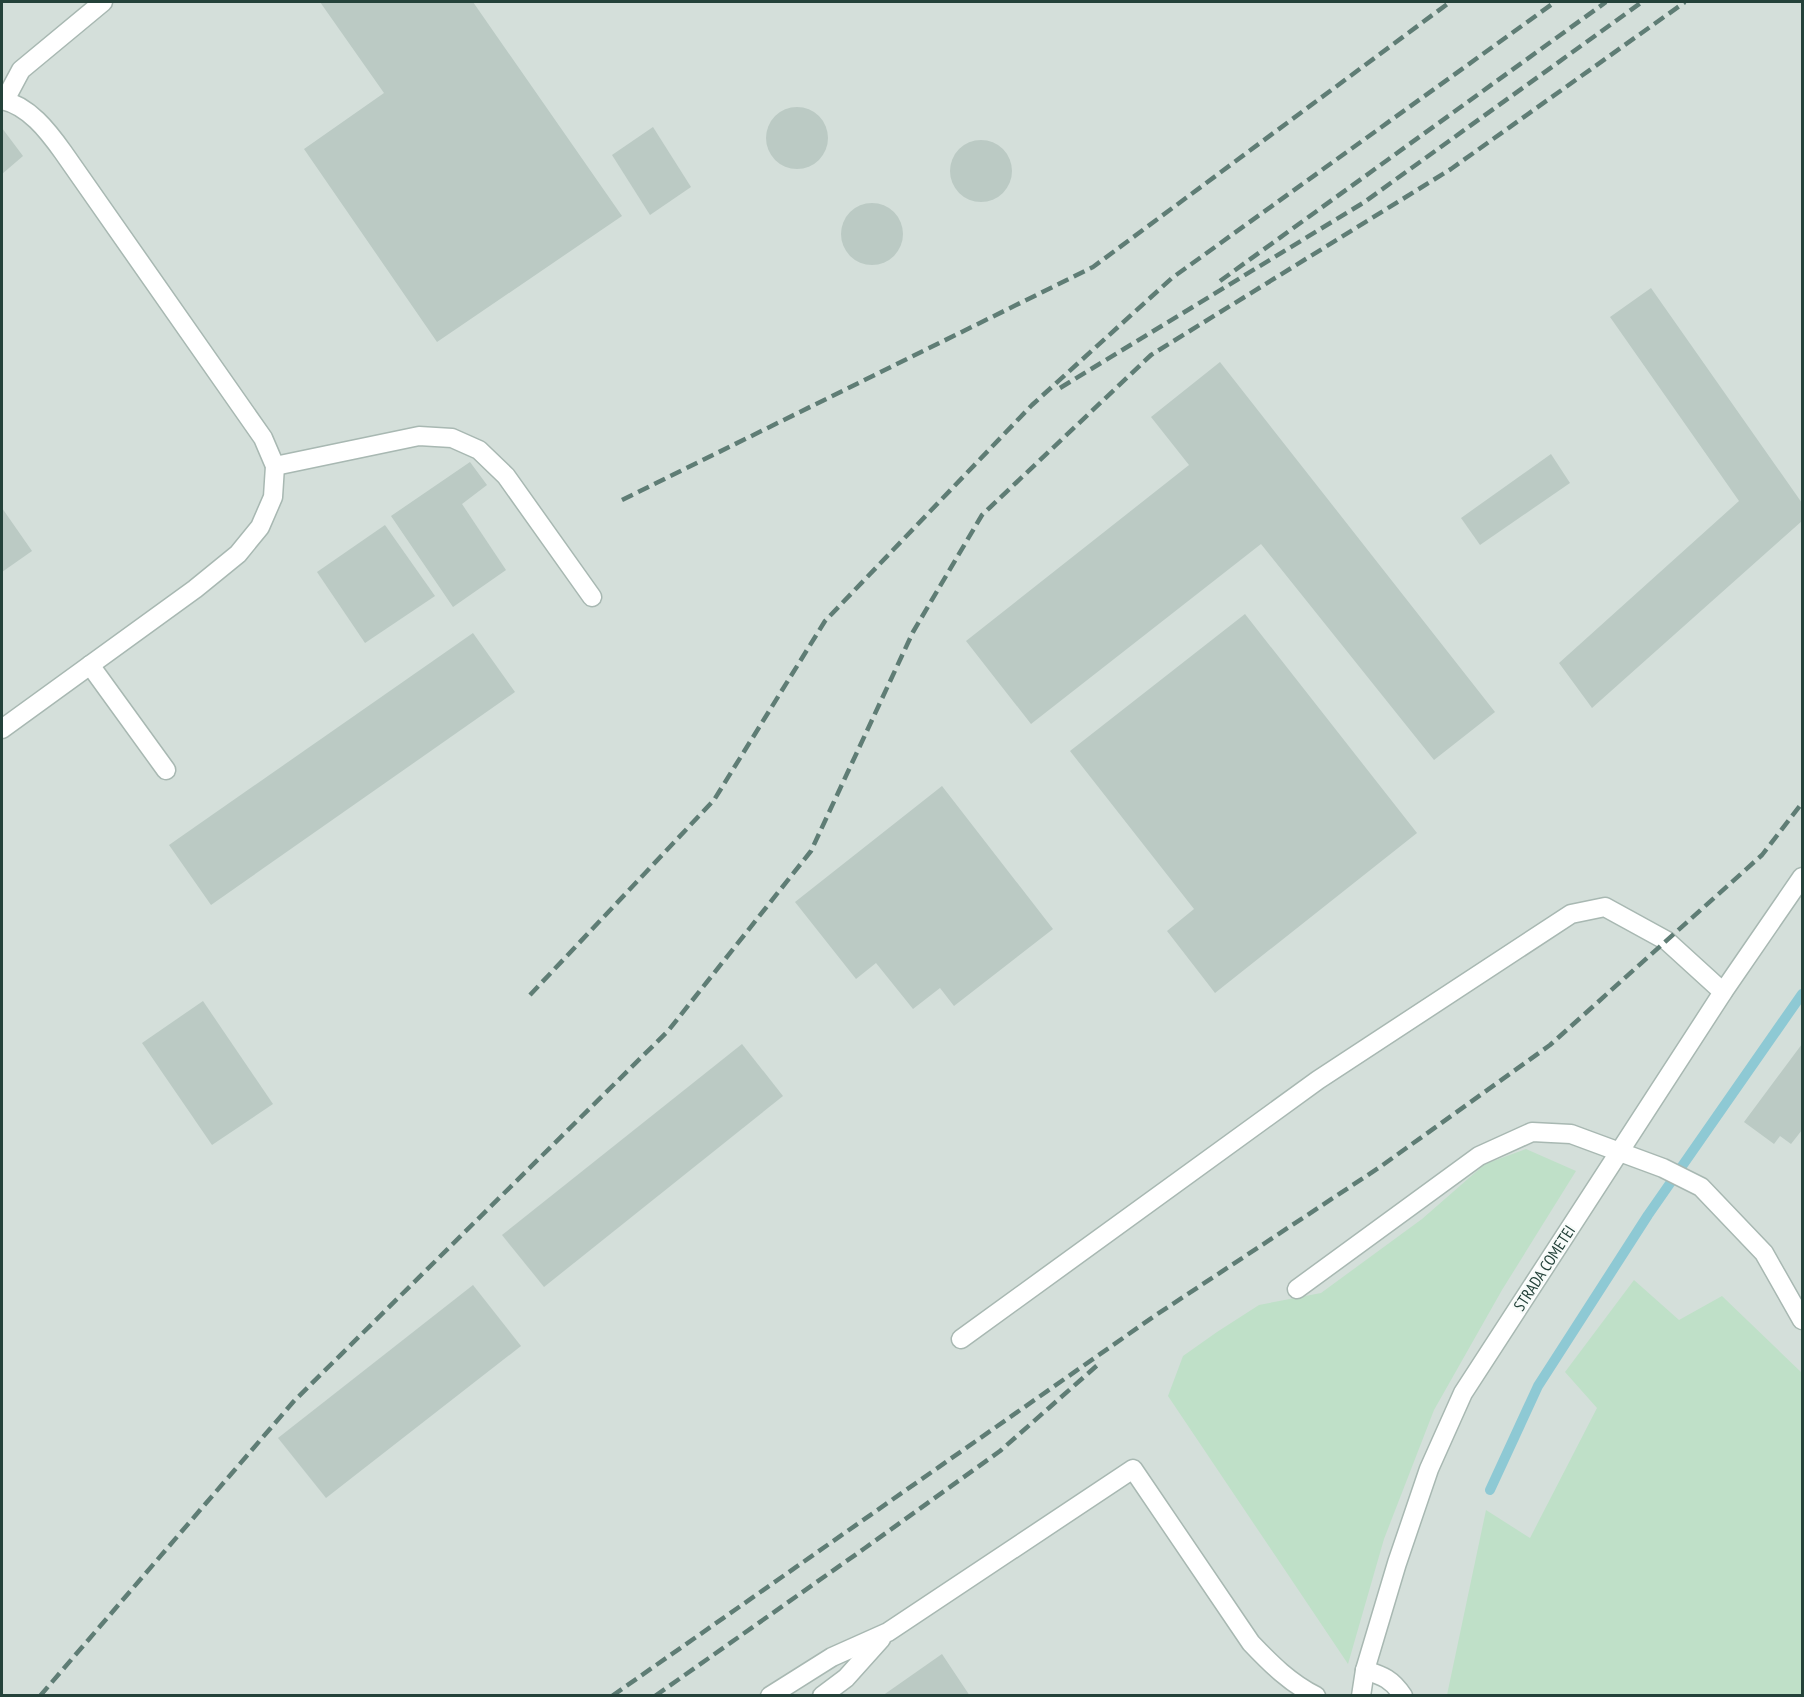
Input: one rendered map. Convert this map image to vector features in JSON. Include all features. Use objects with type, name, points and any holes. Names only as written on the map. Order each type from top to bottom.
[{"type":"street","points":[[2,729],[195,589],[238,554],[260,527],[273,497],[275,466],[263,438],[44,127],[26,112],[3,100],[21,70],[104,2]]},
{"type":"street","points":[[275,466],[419,436],[452,438],[479,450],[506,476],[592,597]]},
{"type":"street","points":[[90,665],[166,770]]},
{"type":"street","name":"STRADA COMETEI","points":[[1360,1695],[1365,1670],[1397,1563],[1429,1469],[1463,1393],[1722,992],[1803,877]]},
{"type":"street","points":[[961,1339],[1318,1080],[1571,914],[1605,908],[1667,941],[1722,992]]},
{"type":"street","points":[[1297,1289],[1479,1156],[1532,1132],[1571,1134],[1663,1168],[1701,1187],[1764,1253],[1803,1320]]},
{"type":"street","points":[[770,1695],[832,1657],[888,1632],[1133,1469],[1251,1643],[1275,1668],[1301,1688],[1316,1695]]},
{"type":"street","points":[[822,1695],[846,1678],[888,1632]]},
{"type":"street","points":[[1365,1670],[1385,1676],[1397,1686],[1403,1695]]},
{"type":"shaded area","points":[[2,2],[1802,2],[1802,1695],[1403,1695],[1365,1670],[1361,1696],[2,1696]]},
{"type":"green space","points":[[1526,1149],[1576,1171],[1502,1290],[1434,1410],[1384,1539],[1348,1664],[1168,1396],[1183,1356],[1217,1332],[1259,1305],[1321,1293],[1422,1219],[1485,1164]]},
{"type":"green space","points":[[1634,1280],[1679,1320],[1722,1296],[1802,1373],[1802,1695],[1447,1695],[1486,1510],[1530,1538],[1597,1408],[1565,1372]]},
{"type":"building","points":[[320,2],[473,2],[622,216],[437,342],[304,149],[384,93]]},
{"type":"building","points":[[797,107],[809,109],[819,116],[826,126],[828,138],[826,150],[819,160],[809,167],[797,169],[785,167],[775,160],[768,150],[766,138],[768,126],[775,116],[785,109]]},
{"type":"building","points":[[653,127],[691,187],[650,215],[612,155]]},
{"type":"building","points":[[2,128],[23,156],[2,174]]},
{"type":"building","points":[[981,140],[998,145],[1003,149],[1007,154],[1012,171],[1007,188],[1003,193],[998,197],[981,202],[964,197],[959,193],[955,188],[950,171],[955,154],[959,149],[964,145]]},
{"type":"building","points":[[872,203],[889,208],[894,212],[898,217],[903,234],[898,251],[894,256],[889,260],[872,265],[855,260],[850,256],[846,251],[841,234],[846,217],[850,212],[855,208]]},
{"type":"building","points":[[1651,288],[1802,503],[1802,521],[1592,708],[1559,663],[1739,501],[1610,317]]},
{"type":"building","points":[[1220,362],[1495,712],[1434,760],[1261,544],[1031,724],[966,641],[1189,465],[1151,417]]},
{"type":"building","points":[[1551,454],[1570,483],[1480,545],[1461,518]]},
{"type":"building","points":[[470,462],[487,485],[462,504],[506,570],[453,607],[391,516]]},
{"type":"building","points":[[2,508],[32,551],[2,572]]},
{"type":"building","points":[[385,525],[435,596],[365,643],[317,572]]},
{"type":"building","points":[[1245,614],[1417,833],[1215,993],[1167,931],[1194,909],[1070,751]]},
{"type":"building","points":[[473,633],[515,692],[211,905],[169,845]]},
{"type":"building","points":[[942,786],[1053,929],[954,1006],[940,988],[913,1009],[876,963],[856,979],[795,902]]},
{"type":"building","points":[[203,1001],[273,1104],[212,1145],[142,1043]]},
{"type":"building","points":[[742,1044],[783,1096],[544,1287],[502,1235]]},
{"type":"building","points":[[1802,1044],[1802,1130],[1791,1144],[1780,1136],[1774,1144],[1744,1122]]},
{"type":"building","points":[[473,1285],[521,1346],[326,1498],[278,1438]]},
{"type":"building","points":[[942,1654],[970,1696],[882,1696]]},
{"type":"waterway","points":[[1490,1490],[1538,1386],[1648,1215],[1802,994]]},
{"type":"railway","points":[[622,500],[1093,267],[1450,2]]},
{"type":"railway","points":[[530,995],[714,800],[825,621],[1032,405],[1172,278],[1555,2]]},
{"type":"railway","points":[[1220,281],[1606,2]]},
{"type":"railway","points":[[1060,388],[1363,203],[1642,2]]},
{"type":"railway","points":[[40,1696],[294,1401],[668,1031],[811,851],[913,632],[982,515],[1151,355],[1451,169],[1685,2]]},
{"type":"railway","points":[[612,1696],[1153,1317],[1380,1167],[1550,1045],[1762,855],[1802,803]]},
{"type":"railway","points":[[655,1696],[1000,1451],[1101,1362]]}]
